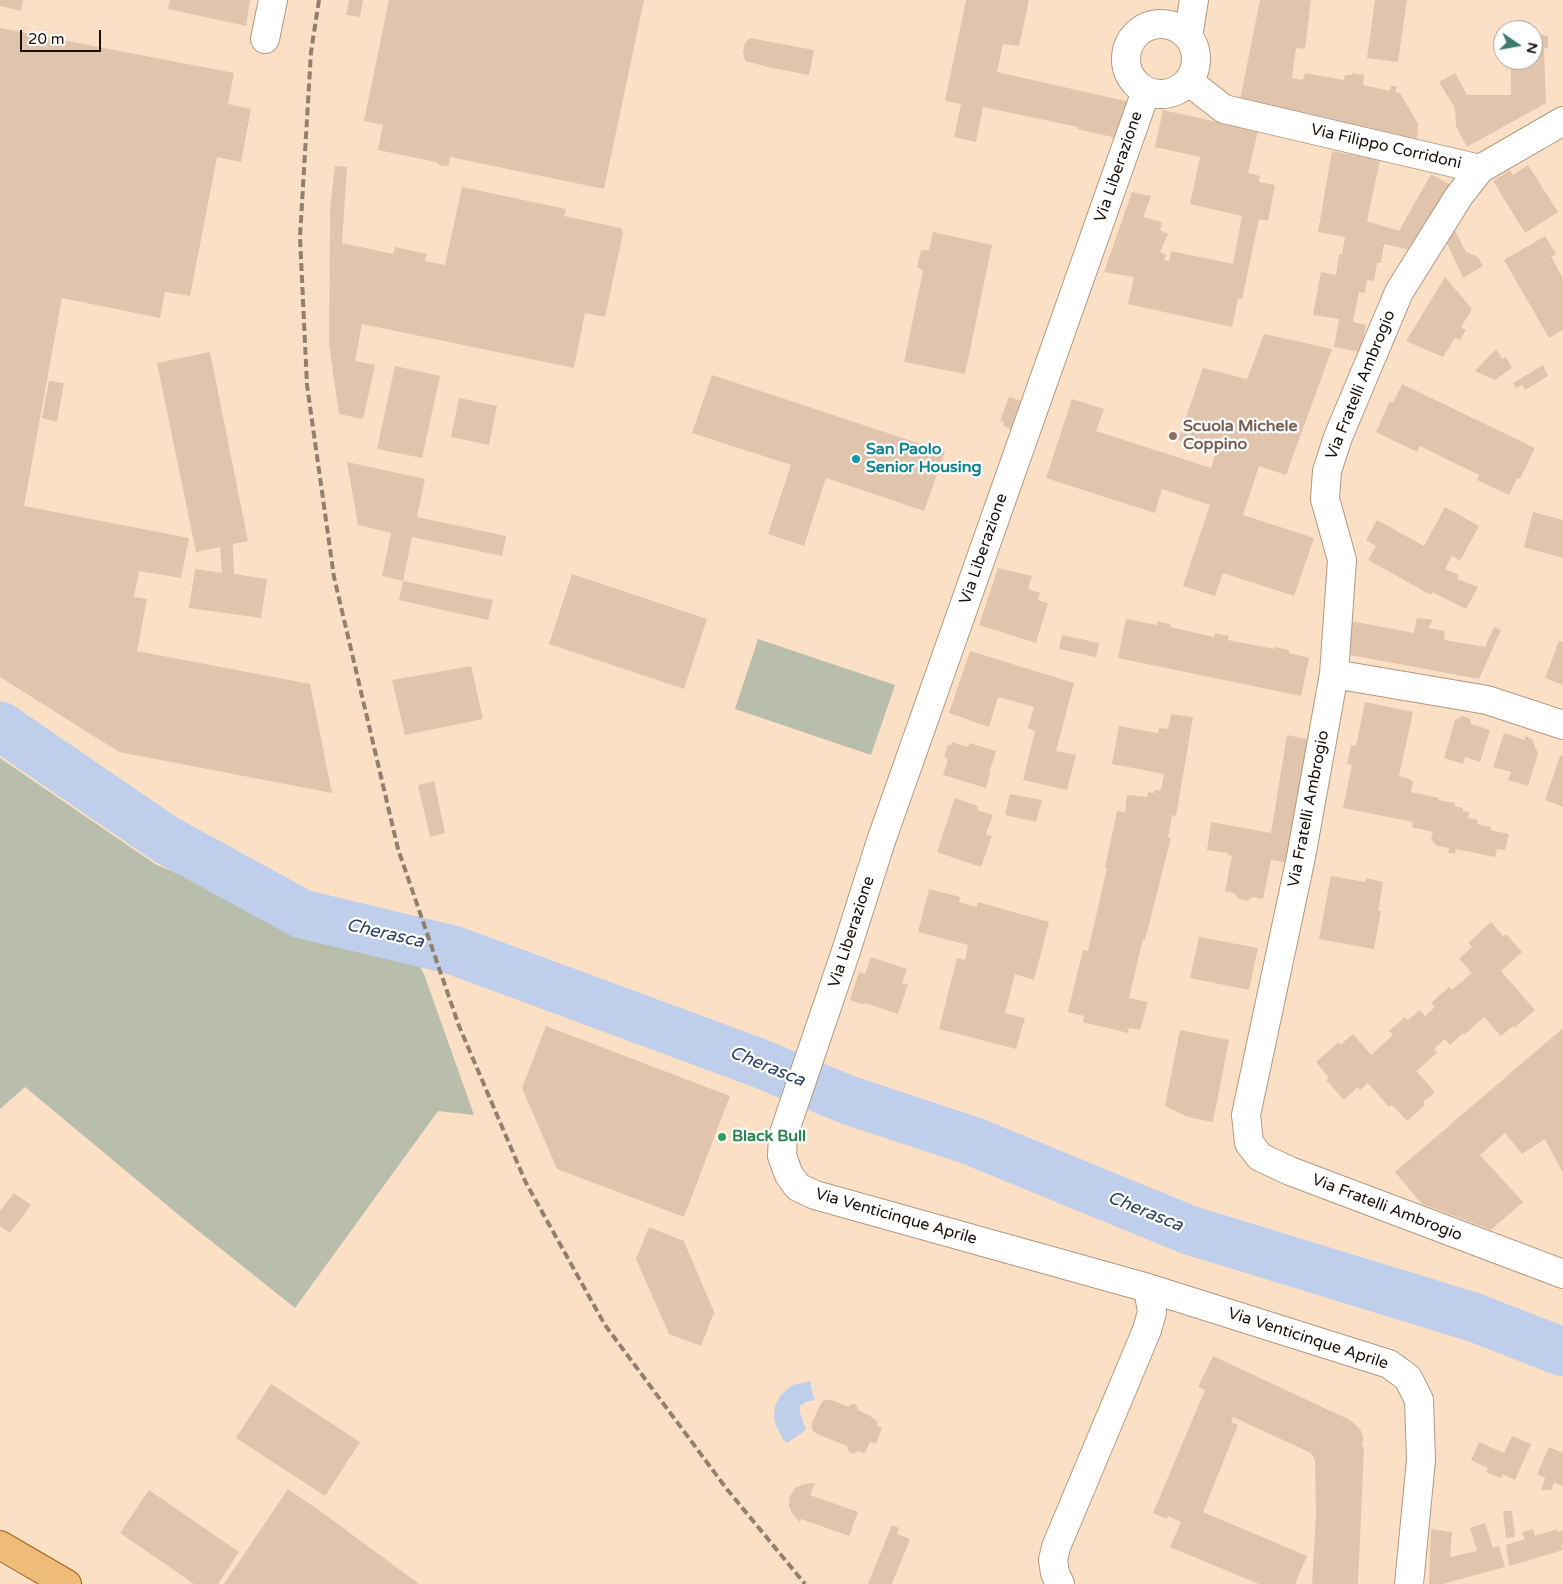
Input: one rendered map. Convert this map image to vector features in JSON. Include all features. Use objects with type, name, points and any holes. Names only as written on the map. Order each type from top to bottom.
[{"type":"main road","points":[[0,1545],[67,1584]]},
{"type":"street","points":[[265,39],[273,0]]},
{"type":"street","points":[[1160,24],[1177,0]]},
{"type":"street","points":[[1188,36],[1194,0]]},
{"type":"street","points":[[1160,24],[1176,27],[1188,36],[1195,49],[1194,70],[1196,88],[1162,94],[1146,91],[1136,84],[1127,66],[1127,52],[1136,35],[1145,28],[1160,24]]},
{"type":"street","name":"Via Filippo Corridoni","points":[[1196,88],[1224,110],[1480,169],[1563,121]]},
{"type":"street","name":"Via Liberazione","points":[[826,1008],[884,832],[1146,91]]},
{"type":"street","name":"Via Fratelli Ambrogio","points":[[1480,169],[1459,196],[1399,292],[1338,437],[1327,471],[1325,499],[1342,560],[1334,674],[1301,857],[1246,1115],[1249,1143],[1260,1157],[1290,1171],[1563,1274]]},
{"type":"street","points":[[1334,674],[1487,700],[1563,725]]},
{"type":"street","name":"Via Venticinque Aprile","points":[[826,1008],[783,1136],[782,1156],[789,1175],[798,1186],[815,1194],[1148,1288],[1389,1364],[1408,1378],[1419,1400],[1421,1460],[1409,1584]]},
{"type":"street","points":[[1060,1584],[1055,1573],[1053,1560],[1056,1547],[1147,1330],[1152,1312],[1148,1288]]},
{"type":"green space","points":[[758,639],[895,685],[871,755],[735,709]]},
{"type":"green space","points":[[0,758],[155,864],[221,892],[415,958],[424,974],[474,1115],[438,1111],[295,1308],[186,1221],[25,1087],[0,1109]]},
{"type":"water","points":[[811,1381],[815,1400],[800,1406],[800,1413],[806,1430],[787,1443],[776,1426],[774,1417],[775,1406],[781,1395],[792,1385]]},
{"type":"building","points":[[0,0],[23,0],[21,11],[0,6]]},
{"type":"building","points":[[170,0],[250,0],[246,26],[168,9]]},
{"type":"building","points":[[349,0],[363,0],[360,17],[346,15]]},
{"type":"building","points":[[389,0],[644,0],[604,189],[450,157],[449,165],[445,166],[439,165],[436,162],[378,150],[383,125],[364,121]]},
{"type":"building","points":[[966,0],[1029,0],[1019,46],[1003,44],[997,72],[1130,102],[1121,139],[1077,129],[1078,127],[983,107],[976,142],[954,137],[961,104],[945,101]]},
{"type":"building","points":[[1260,0],[1311,0],[1305,49],[1296,48],[1292,78],[1303,80],[1305,73],[1344,80],[1345,75],[1352,75],[1352,73],[1364,75],[1363,85],[1390,91],[1391,86],[1397,86],[1395,92],[1400,93],[1418,124],[1417,139],[1240,100]]},
{"type":"building","points":[[1375,0],[1407,0],[1398,62],[1367,58]]},
{"type":"building","points":[[0,28],[234,73],[228,104],[251,109],[241,162],[217,157],[190,296],[165,292],[160,318],[62,298],[24,506],[189,538],[181,578],[139,571],[134,597],[147,599],[137,651],[310,684],[332,793],[119,752],[0,677]]},
{"type":"building","points":[[1543,35],[1548,36],[1548,47],[1544,49],[1546,103],[1467,147],[1456,126],[1455,108],[1439,82],[1455,73],[1467,95],[1511,95],[1511,70],[1543,70]]},
{"type":"building","points":[[750,38],[814,50],[809,75],[745,61],[743,51],[745,43]]},
{"type":"building","points":[[1163,110],[1258,131],[1248,173],[1260,176],[1259,182],[1275,185],[1268,221],[1259,219],[1242,299],[1238,299],[1232,327],[1128,304],[1134,277],[1104,272],[1132,192],[1151,196],[1143,217],[1162,222],[1160,230],[1168,234],[1160,252],[1166,255],[1164,260],[1169,261],[1171,251],[1233,264],[1242,216],[1190,204],[1200,157],[1155,147]]},
{"type":"building","points":[[1332,151],[1380,160],[1367,221],[1399,231],[1431,174],[1452,186],[1416,251],[1384,244],[1381,263],[1377,263],[1374,281],[1367,280],[1365,293],[1359,292],[1353,322],[1366,325],[1360,352],[1334,347],[1339,319],[1313,315],[1321,272],[1336,275],[1339,254],[1342,254],[1345,237],[1318,232]]},
{"type":"building","points":[[1528,165],[1558,212],[1525,233],[1493,181],[1510,170],[1513,175]]},
{"type":"building","points":[[335,166],[347,167],[342,243],[393,254],[395,247],[427,254],[425,261],[445,265],[462,187],[566,209],[564,216],[621,228],[623,233],[605,317],[585,313],[574,368],[362,324],[355,361],[375,365],[363,419],[339,414],[329,344],[330,209]]},
{"type":"building","points":[[1454,229],[1466,252],[1478,257],[1483,266],[1463,278],[1446,241]]},
{"type":"building","points":[[933,232],[992,245],[965,374],[904,362],[923,271],[917,267],[921,250],[929,250]]},
{"type":"building","points":[[1545,236],[1556,254],[1551,257],[1563,278],[1563,330],[1549,338],[1504,260]]},
{"type":"building","points":[[1445,277],[1472,309],[1461,327],[1466,330],[1460,340],[1455,338],[1443,357],[1406,341]]},
{"type":"building","points":[[1264,334],[1332,349],[1286,475],[1259,466],[1243,515],[1314,538],[1294,596],[1223,573],[1215,596],[1183,586],[1210,505],[1162,489],[1155,513],[1046,478],[1072,399],[1104,409],[1096,431],[1211,468],[1216,452],[1178,440],[1203,368],[1247,379]]},
{"type":"building","points":[[1496,349],[1502,359],[1506,357],[1512,368],[1495,380],[1475,371]]},
{"type":"building","points":[[210,352],[248,541],[233,544],[234,574],[267,579],[261,618],[189,608],[195,569],[222,573],[220,547],[196,552],[157,363]]},
{"type":"building","points":[[1543,365],[1548,376],[1525,390],[1522,385],[1516,388],[1513,383]]},
{"type":"building","points":[[395,366],[440,376],[422,458],[377,449]]},
{"type":"building","name":"San Paolo Senior Housing","points":[[712,375],[945,452],[924,511],[826,478],[804,546],[768,534],[791,465],[692,433]]},
{"type":"building","points":[[49,381],[64,383],[57,422],[42,418]]},
{"type":"building","points":[[1402,384],[1535,448],[1520,479],[1517,478],[1509,495],[1477,480],[1479,475],[1420,446],[1417,452],[1376,432],[1390,401],[1393,403]]},
{"type":"building","points":[[1009,397],[1024,402],[1014,430],[1003,426],[1004,422],[1000,421]]},
{"type":"building","points":[[459,398],[497,406],[489,445],[451,437]]},
{"type":"building","points":[[347,462],[425,479],[417,517],[506,536],[502,556],[412,537],[403,581],[382,576],[391,533],[358,525]]},
{"type":"building","points":[[1445,507],[1479,526],[1460,561],[1452,556],[1445,569],[1459,575],[1457,579],[1478,587],[1466,609],[1432,592],[1431,595],[1368,560],[1376,546],[1366,540],[1377,520],[1424,546]]},
{"type":"building","points":[[1533,512],[1563,520],[1563,558],[1524,547]]},
{"type":"building","points":[[998,568],[1032,576],[1028,589],[1040,593],[1038,600],[1048,603],[1036,643],[979,625]]},
{"type":"building","points":[[572,574],[707,619],[684,689],[549,644]]},
{"type":"building","points":[[403,581],[493,600],[488,620],[399,600]]},
{"type":"building","points":[[1417,618],[1433,620],[1428,628],[1445,631],[1444,640],[1485,647],[1494,627],[1501,630],[1479,679],[1345,654],[1351,621],[1414,633]]},
{"type":"building","points":[[1126,619],[1157,625],[1157,621],[1170,624],[1170,627],[1214,637],[1215,633],[1229,636],[1228,640],[1289,650],[1289,653],[1309,658],[1301,696],[1118,658]]},
{"type":"building","points":[[1062,635],[1099,643],[1096,657],[1059,649]]},
{"type":"building","points":[[1559,641],[1563,642],[1563,685],[1545,678]]},
{"type":"building","points":[[970,651],[1074,683],[1056,751],[1076,755],[1067,790],[1023,780],[1035,731],[1028,728],[1034,707],[998,697],[989,727],[949,713]]},
{"type":"building","points":[[471,666],[483,719],[405,735],[392,680]]},
{"type":"building","points":[[1365,702],[1413,712],[1399,776],[1413,782],[1411,792],[1455,803],[1455,806],[1463,808],[1462,811],[1469,812],[1468,818],[1478,820],[1477,824],[1491,827],[1490,830],[1509,834],[1505,850],[1497,849],[1495,857],[1456,849],[1455,854],[1448,853],[1449,848],[1437,846],[1433,842],[1431,838],[1433,832],[1412,827],[1413,822],[1343,808],[1352,765],[1347,764],[1351,745],[1356,746]]},
{"type":"building","points":[[1171,714],[1193,717],[1176,816],[1172,815],[1168,838],[1171,838],[1129,998],[1148,1002],[1140,1030],[1129,1028],[1128,1033],[1083,1022],[1084,1016],[1068,1012],[1083,950],[1088,951],[1107,868],[1105,868],[1117,811],[1125,812],[1127,795],[1147,797],[1148,792],[1154,793],[1154,790],[1161,790],[1164,774],[1112,764],[1119,726],[1158,733],[1159,728],[1168,729]]},
{"type":"building","points":[[1463,716],[1470,719],[1471,724],[1490,730],[1480,762],[1465,757],[1463,764],[1444,758],[1455,720]]},
{"type":"building","points":[[1504,733],[1525,740],[1525,736],[1532,739],[1538,754],[1528,786],[1508,780],[1511,772],[1493,767]]},
{"type":"building","points":[[1287,735],[1312,740],[1290,863],[1271,860],[1263,899],[1253,897],[1247,901],[1239,899],[1234,893],[1225,891],[1232,856],[1228,855],[1228,853],[1207,850],[1211,822],[1271,833]]},
{"type":"building","points":[[952,742],[968,747],[970,743],[996,751],[986,788],[943,775],[948,759],[944,757],[948,745],[951,745]]},
{"type":"building","points":[[1563,755],[1563,807],[1545,800],[1560,756]]},
{"type":"building","points":[[434,781],[445,833],[430,837],[418,785]]},
{"type":"building","points":[[1010,794],[1042,800],[1036,822],[1005,815]]},
{"type":"building","points":[[955,798],[978,806],[977,810],[993,815],[986,834],[992,836],[981,867],[937,852]]},
{"type":"building","points":[[1331,876],[1365,882],[1366,878],[1383,882],[1378,911],[1381,911],[1374,949],[1319,939]]},
{"type":"building","points":[[929,889],[960,897],[959,902],[977,907],[978,902],[1049,922],[1034,980],[1015,974],[1005,1013],[1025,1018],[1016,1049],[939,1029],[957,958],[965,960],[968,945],[918,932]]},
{"type":"building","points":[[1491,922],[1503,936],[1506,934],[1522,952],[1501,971],[1535,1010],[1514,1028],[1513,1026],[1501,1036],[1484,1017],[1450,1045],[1445,1039],[1434,1049],[1437,1053],[1416,1071],[1435,1092],[1423,1102],[1425,1105],[1407,1121],[1392,1105],[1389,1107],[1368,1083],[1360,1090],[1358,1087],[1344,1100],[1326,1080],[1329,1078],[1316,1062],[1339,1042],[1340,1045],[1353,1034],[1371,1055],[1393,1035],[1389,1031],[1405,1017],[1408,1020],[1420,1010],[1425,1016],[1435,1007],[1431,1003],[1449,987],[1452,990],[1472,973],[1459,959],[1472,947],[1468,943]]},
{"type":"building","points":[[1199,937],[1258,948],[1249,990],[1190,978]]},
{"type":"building","points":[[871,957],[907,969],[902,983],[908,985],[898,1014],[850,1000],[859,972],[865,974]]},
{"type":"building","points":[[546,1026],[730,1096],[684,1217],[557,1169],[522,1088]]},
{"type":"building","points":[[1563,1028],[1563,1173],[1545,1139],[1522,1154],[1505,1133],[1480,1155],[1523,1202],[1491,1230],[1422,1204],[1395,1172]]},
{"type":"building","points":[[1180,1030],[1229,1040],[1213,1122],[1188,1117],[1165,1106]]},
{"type":"building","points":[[14,1193],[31,1205],[10,1233],[0,1226],[0,1211]]},
{"type":"building","points":[[649,1227],[681,1240],[683,1239],[715,1314],[701,1346],[669,1334],[636,1259]]},
{"type":"building","points":[[1213,1356],[1350,1420],[1360,1429],[1363,1437],[1362,1447],[1364,1447],[1358,1584],[1312,1584],[1316,1514],[1315,1460],[1311,1453],[1233,1417],[1231,1422],[1238,1425],[1203,1512],[1307,1556],[1295,1584],[1259,1584],[1170,1547],[1181,1522],[1168,1516],[1167,1519],[1153,1513],[1205,1390],[1198,1387]]},
{"type":"building","points":[[271,1384],[360,1442],[325,1496],[236,1438]]},
{"type":"building","points":[[824,1400],[831,1400],[849,1407],[855,1404],[858,1410],[877,1421],[877,1426],[882,1428],[876,1444],[870,1442],[865,1453],[858,1451],[854,1454],[849,1452],[847,1446],[817,1434],[812,1430],[812,1423]]},
{"type":"building","points":[[1512,1436],[1531,1444],[1515,1480],[1503,1474],[1501,1478],[1486,1472],[1488,1468],[1471,1460],[1479,1442],[1504,1453]]},
{"type":"building","points":[[1549,1447],[1563,1453],[1563,1486],[1554,1483],[1551,1490],[1541,1490],[1545,1478],[1537,1474]]},
{"type":"building","points":[[815,1483],[810,1495],[858,1512],[849,1536],[801,1519],[800,1522],[793,1515],[789,1506],[790,1496],[795,1488],[804,1484]]},
{"type":"building","points":[[288,1489],[323,1513],[419,1584],[224,1584]]},
{"type":"building","points":[[149,1490],[239,1552],[218,1584],[194,1584],[120,1533]]},
{"type":"building","points":[[1503,1511],[1512,1511],[1515,1537],[1506,1538]]},
{"type":"building","points":[[1485,1523],[1493,1548],[1499,1546],[1505,1567],[1442,1584],[1429,1584],[1431,1529],[1452,1532],[1450,1557],[1477,1551],[1470,1528]]},
{"type":"building","points":[[892,1525],[899,1528],[897,1534],[910,1539],[892,1584],[868,1584]]},
{"type":"building","points":[[1533,1529],[1535,1536],[1557,1529],[1558,1532],[1563,1530],[1563,1545],[1561,1545],[1563,1550],[1509,1566],[1506,1545],[1525,1539],[1522,1532]]},
{"type":"waterway","name":"Cherasca","points":[[0,726],[165,839],[302,914],[453,950],[759,1063],[848,1100],[972,1141],[1189,1230],[1473,1317],[1563,1352]]},
{"type":"railway","points":[[319,0],[311,52],[300,237],[307,385],[334,577],[398,849],[459,1026],[526,1183],[605,1325],[726,1488],[805,1584]]},
{"type":"place","name":"Scuola Michele Coppino","points":[[1173,436]]},
{"type":"place","name":"San Paolo Senior Housing","points":[[856,459]]},
{"type":"place","name":"Black Bull","points":[[722,1137]]}]
